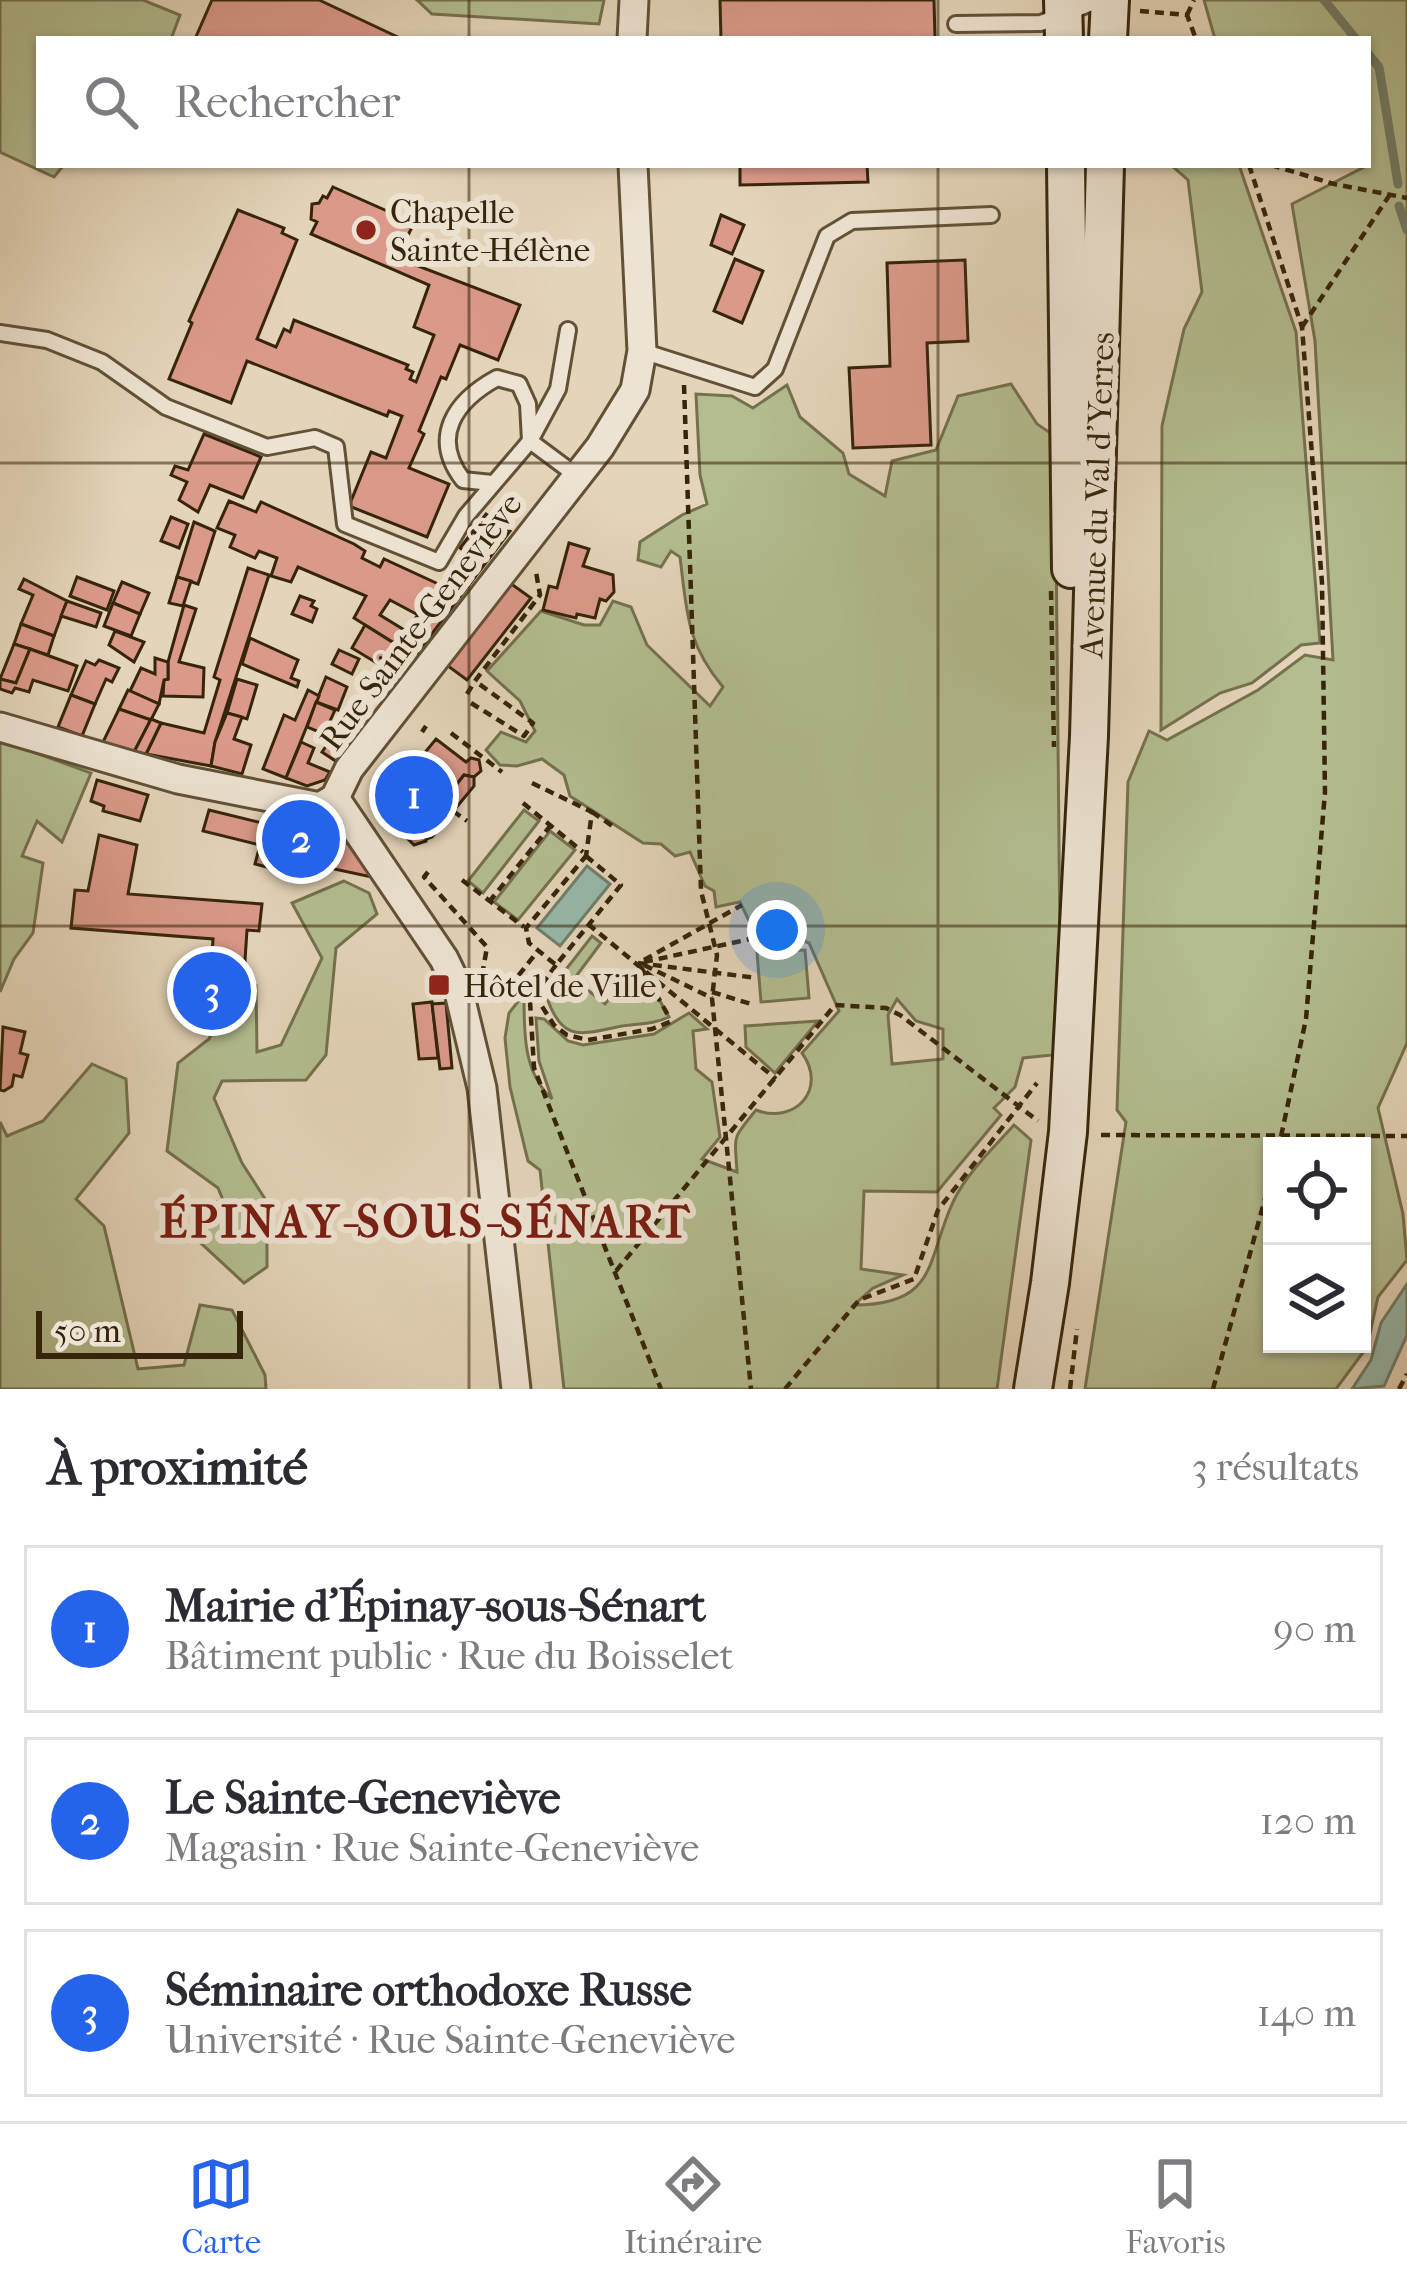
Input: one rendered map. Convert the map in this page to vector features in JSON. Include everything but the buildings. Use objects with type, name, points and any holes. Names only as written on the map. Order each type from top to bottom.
[{"type":"main road","name":"Avenue du Val d'Yerres","points":[[1066,168],[1073,725],[1081,824]]},
{"type":"main road","name":"Avenue du Val d'Yerres","points":[[1037,1380],[1052,1122],[1071,1061],[1090,713],[1105,168]]},
{"type":"street","points":[[632,36],[634,0]]},
{"type":"street","name":"Rue Sainte-Geneviève","points":[[0,727],[178,779],[320,807],[335,798],[349,769],[577,476],[635,390],[642,351],[633,168]]},
{"type":"street","points":[[335,798],[432,941],[458,988],[482,1088],[516,1389]]},
{"type":"lane","points":[[956,24],[1064,19],[1099,0]]},
{"type":"lane","points":[[642,351],[755,387],[775,369],[827,236],[852,221],[992,214]]},
{"type":"lane","points":[[0,332],[47,340],[102,362],[166,407],[267,447],[315,438],[336,447],[345,524],[439,562],[466,516],[530,441],[558,389],[568,330]]},
{"type":"lane","points":[[492,483],[463,480],[448,461],[449,427],[467,394],[497,378],[519,384],[528,404],[530,441]]},
{"type":"lane","points":[[530,441],[577,476]]},
{"type":"path","points":[[1194,0],[1187,15],[1195,36]]},
{"type":"path","points":[[1116,17],[1187,15]]},
{"type":"path","points":[[1250,168],[1301,327],[1322,583],[1325,792],[1306,1019],[1281,1137]]},
{"type":"path","points":[[1281,168],[1407,198]]},
{"type":"path","points":[[1301,327],[1391,194]]},
{"type":"path","points":[[683,364],[701,890],[715,948],[712,995],[751,1389]]},
{"type":"path","points":[[467,694],[540,595],[539,575],[518,552]]},
{"type":"path","points":[[1050,582],[1055,768]]},
{"type":"path","points":[[471,703],[524,736],[533,724],[475,681]]},
{"type":"path","points":[[496,718],[506,704]]},
{"type":"path","points":[[451,733],[502,772]]},
{"type":"path","points":[[532,783],[614,827]]},
{"type":"path","points":[[523,803],[621,885],[530,1001],[534,1068],[662,1389]]},
{"type":"path","points":[[453,811],[467,821]]},
{"type":"path","points":[[526,928],[586,856],[592,812]]},
{"type":"path","points":[[489,902],[550,825]]},
{"type":"path","points":[[461,880],[526,928],[529,943],[556,965]]},
{"type":"path","points":[[638,962],[742,905]]},
{"type":"path","points":[[589,925],[776,1079]]},
{"type":"path","points":[[638,962],[754,938]]},
{"type":"path","points":[[500,999],[538,950]]},
{"type":"path","points":[[638,962],[757,978]]},
{"type":"path","points":[[638,962],[712,995],[752,1004]]},
{"type":"path","points":[[534,994],[554,1025],[567,1034],[588,1040],[652,1029],[670,1019],[638,962]]},
{"type":"path","points":[[616,1271],[835,1005],[854,1003],[900,1015],[1020,1105],[1052,1122],[1407,1136]]},
{"type":"path","points":[[785,1389],[859,1300],[914,1279],[938,1210],[1048,1070],[1071,1061]]},
{"type":"path","points":[[1213,1389],[1263,1206]]},
{"type":"path","points":[[1400,1389],[1407,1373]]},
{"type":"shaded area","points":[[0,0],[143,0],[180,15],[172,36],[36,36],[36,168],[62,168],[54,177],[0,152]]},
{"type":"shaded area","points":[[417,0],[604,0],[599,24],[432,14]]},
{"type":"shaded area","points":[[1204,0],[1407,0],[1407,1043],[1378,1108],[1403,1214],[1407,1260],[1378,1297],[1371,1329],[1371,1137],[1263,1137],[1263,1353],[1363,1353],[1336,1389],[1085,1389],[1126,1122],[1117,1110],[1128,782],[1149,731],[1167,740],[1258,690],[1305,655],[1333,660],[1315,341],[1292,204],[1362,168],[1371,168],[1371,36],[1214,36]]},
{"type":"shaded area","points":[[1174,168],[1240,168],[1296,332],[1320,643],[1301,645],[1252,683],[1220,693],[1161,730],[1162,426],[1184,329],[1202,292],[1188,180]]},
{"type":"shaded area","points":[[1011,384],[1037,424],[1055,436],[1060,946],[1053,1055],[1023,1058],[1015,1087],[994,1108],[1001,1115],[937,1192],[864,1191],[861,1269],[903,1275],[873,1288],[854,1305],[882,1303],[916,1287],[933,1259],[959,1190],[1014,1125],[1031,1140],[997,1389],[564,1389],[540,1170],[528,1161],[510,1087],[505,1038],[509,1013],[524,994],[530,1064],[552,1099],[539,1061],[536,1018],[544,1019],[568,1041],[583,1045],[654,1034],[689,1013],[707,1029],[693,1031],[696,1069],[712,1082],[720,1137],[702,1159],[737,1172],[738,1133],[756,1110],[783,1112],[803,1101],[811,1079],[802,1053],[839,1011],[809,943],[793,937],[779,911],[751,925],[740,902],[716,907],[714,891],[705,886],[690,852],[675,856],[661,844],[643,843],[570,796],[564,775],[542,759],[500,765],[486,750],[501,732],[526,742],[535,731],[520,701],[487,671],[541,611],[584,625],[600,625],[613,601],[631,607],[647,645],[710,706],[723,687],[695,641],[680,557],[671,551],[661,567],[638,560],[640,542],[707,504],[700,475],[696,394],[732,396],[753,408],[787,385],[800,417],[843,453],[849,474],[885,496],[892,461],[936,450],[958,396]],"holes":[[[897,999],[916,1021],[943,1029],[943,1059],[892,1064],[888,1015]]]},
{"type":"shaded area","points":[[0,740],[91,773],[62,842],[37,821],[22,856],[43,863],[33,933],[14,959],[0,992]]},
{"type":"shaded area","points":[[524,810],[539,821],[483,893],[468,881]]},
{"type":"shaded area","points":[[550,831],[575,850],[518,920],[494,902]]},
{"type":"shaded area","points":[[587,866],[610,884],[560,946],[537,928]]},
{"type":"shaded area","points":[[344,881],[369,893],[377,914],[336,948],[326,1055],[306,1080],[222,1081],[214,1098],[242,1163],[267,1202],[267,1267],[244,1283],[190,1233],[200,1208],[223,1200],[218,1188],[167,1151],[178,1063],[209,1039],[234,988],[256,986],[257,1052],[281,1045],[322,958],[292,903]]},
{"type":"shaded area","points":[[592,936],[601,943],[574,979],[605,1004],[627,977],[636,981],[646,976],[669,1017],[584,1033],[559,1022],[546,995]]},
{"type":"shaded area","points":[[805,950],[809,998],[761,1002],[757,953]]},
{"type":"shaded area","points":[[818,1021],[775,1073],[746,1047],[745,1026]]},
{"type":"shaded area","points":[[92,1064],[126,1079],[129,1133],[76,1199],[104,1226],[138,1369],[184,1365],[200,1305],[232,1310],[265,1375],[266,1389],[0,1389],[0,1122],[7,1136],[43,1121]]},
{"type":"shaded area","points":[[1407,1284],[1407,1335],[1384,1386],[1352,1389],[1371,1360],[1381,1323]]},
{"type":"waterway","points":[[1324,0],[1354,36]]},
{"type":"waterway","points":[[1371,58],[1379,67],[1398,184]]},
{"type":"waterway","points":[[1399,206],[1407,230]]},
{"type":"place","name":"Chapelle Sainte-Hélène","points":[[366,230]]},
{"type":"place","name":"Mairie d'Épinay-sous-Sénart","points":[[414,795]]},
{"type":"place","name":"Le Sainte-Geneviève","points":[[301,839]]},
{"type":"place","name":"Hôtel de Ville","points":[[439,985]]},
{"type":"place","name":"Séminaire orthodoxe Russe","points":[[212,991]]},
{"type":"district","name":"ÉPINAY-SOUS-SÉNART","points":[[426,1221]]}]
